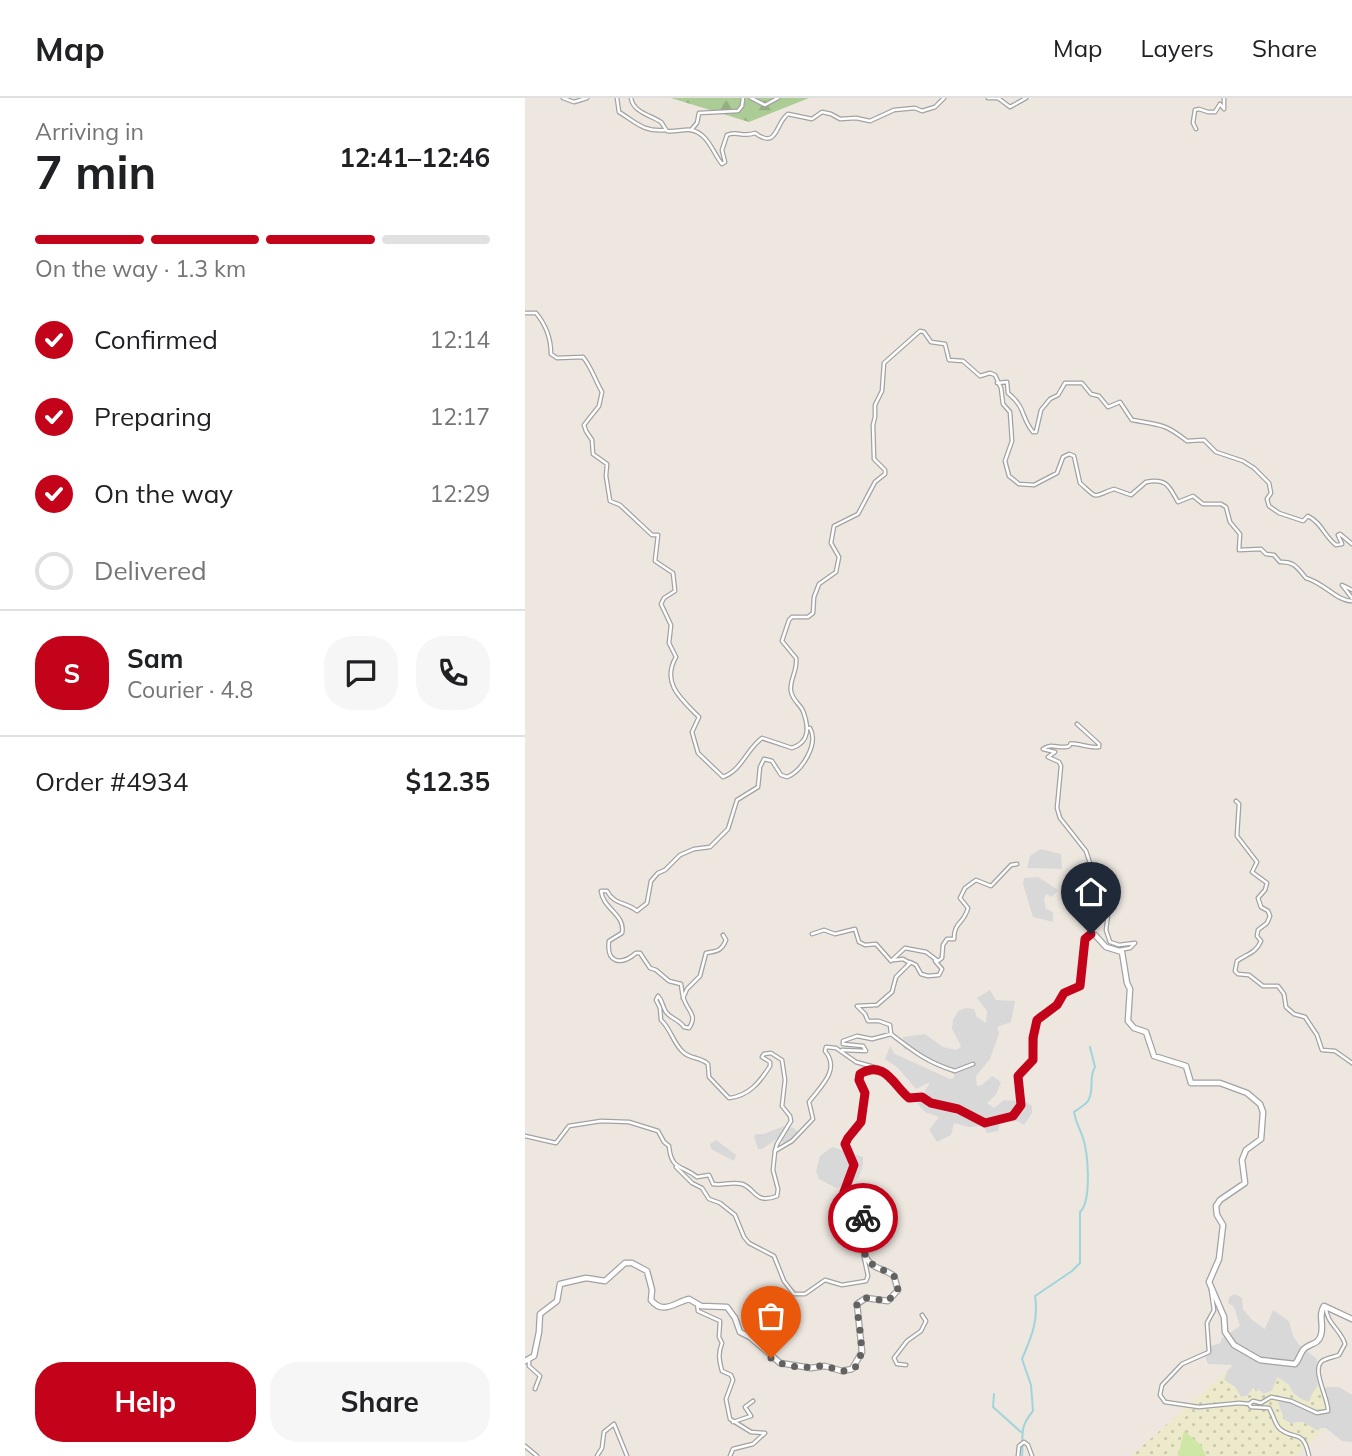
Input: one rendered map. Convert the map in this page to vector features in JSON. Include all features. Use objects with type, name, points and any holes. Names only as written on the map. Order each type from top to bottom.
[{"type":"street","points":[[563,98],[574,102],[587,98]]},
{"type":"street","points":[[617,98],[619,112],[640,127],[673,132],[691,130],[710,143],[723,164],[722,147],[727,135],[733,133],[743,136],[755,133],[764,139],[769,138],[788,114],[812,119],[822,112],[840,119],[870,121],[894,110],[915,108],[922,111],[935,107],[944,98]]},
{"type":"street","points":[[631,98],[635,107],[650,119],[662,123],[666,130]]},
{"type":"street","points":[[691,130],[697,123],[699,113],[738,111],[743,98]]},
{"type":"street","points":[[751,98],[765,105],[778,98]]},
{"type":"street","points":[[988,98],[998,98],[1010,107],[1026,98]]},
{"type":"street","points":[[1196,129],[1193,121],[1195,110],[1199,108],[1215,112],[1220,104],[1224,109],[1224,98]]},
{"type":"street","points":[[525,313],[536,313],[544,321],[551,342],[551,354],[557,358],[583,357],[592,368],[594,380],[602,394],[599,406],[585,424],[592,440],[593,454],[607,464],[610,500],[620,505],[652,535],[658,535],[655,561],[673,573],[675,591],[664,598],[662,607],[671,625],[669,643],[676,657],[670,667],[673,688],[699,717],[692,732],[699,755],[725,777],[736,772],[751,747],[762,738],[786,747],[796,747],[806,738],[807,727],[802,709],[791,692],[796,658],[786,648],[782,638],[790,618],[813,614],[814,597],[819,584],[836,572],[839,557],[831,543],[834,526],[861,511],[875,482],[885,474],[885,470],[874,459],[872,429],[876,416],[875,405],[882,391],[885,361],[918,332],[922,331],[930,342],[946,345],[949,360],[963,360],[981,376],[993,373],[1001,388],[1003,404],[1010,412],[1012,441],[1006,457],[1007,473],[1017,483],[1034,485],[1057,473],[1066,454],[1074,456],[1080,483],[1094,496],[1114,489],[1131,495],[1146,482],[1161,482],[1172,488],[1178,502],[1193,496],[1203,504],[1221,504],[1226,507],[1230,522],[1240,534],[1239,550],[1261,549],[1266,554],[1275,555],[1280,562],[1289,561],[1299,568],[1306,578],[1317,581],[1340,600],[1352,600]]},
{"type":"street","points":[[997,383],[1007,382],[1008,393],[1021,403],[1028,427],[1033,432],[1038,429],[1041,410],[1050,399],[1058,395],[1065,383],[1082,383],[1108,407],[1120,402],[1132,421],[1170,427],[1187,441],[1205,440],[1216,452],[1243,461],[1271,485],[1271,493],[1267,499],[1269,506],[1303,521],[1308,516],[1314,519],[1336,545],[1342,544],[1338,535],[1340,534],[1352,544]]},
{"type":"street","points":[[1352,590],[1342,585],[1352,600]]},
{"type":"street","points":[[775,1151],[792,1142],[813,1119],[809,1102],[825,1083],[832,1068],[825,1049],[830,1046],[853,1061],[880,1069],[894,1080],[909,1098],[922,1097],[931,1103],[958,1109],[985,1123],[1013,1116],[1021,1105],[1018,1076],[1034,1056],[1036,1022],[1043,1013],[1057,1005],[1064,993],[1080,986],[1085,939],[1095,934],[1106,947],[1119,950],[1130,948],[1135,943],[1119,945],[1110,942],[1107,930],[1110,900],[1102,888],[1099,874],[1091,866],[1086,851],[1060,818],[1057,808],[1061,766],[1048,757],[1055,751],[1043,749],[1055,745],[1065,747],[1076,744],[1099,747],[1077,724]]},
{"type":"street","points":[[675,1164],[697,1177],[710,1176],[714,1184],[743,1184],[756,1196],[776,1196],[778,1192],[773,1170],[776,1144],[791,1121],[782,1106],[785,1072],[782,1060],[771,1053],[764,1054],[762,1057],[770,1062],[770,1067],[756,1086],[750,1091],[729,1098],[709,1077],[708,1064],[703,1059],[683,1052],[668,1026],[661,1020],[656,1000],[658,996],[662,999],[667,1013],[680,1020],[684,1027],[689,1028],[693,1021],[693,1015],[683,998],[681,984],[669,981],[650,968],[640,953],[626,961],[611,957],[608,941],[622,933],[623,923],[606,904],[601,891],[605,890],[612,899],[637,911],[644,908],[653,878],[680,855],[694,849],[710,847],[728,829],[737,800],[758,787],[760,767],[764,759],[772,761],[781,775],[787,777],[793,774],[812,749],[813,734],[807,727]]},
{"type":"street","points":[[1236,801],[1239,804],[1237,835],[1257,862],[1252,869],[1253,873],[1268,883],[1258,901],[1270,916],[1267,923],[1258,930],[1257,936],[1261,941],[1258,947],[1253,953],[1237,961],[1235,971],[1249,975],[1263,986],[1278,986],[1284,994],[1286,1007],[1291,1013],[1305,1017],[1317,1035],[1322,1049],[1335,1051],[1352,1063]]},
{"type":"street","points":[[935,960],[942,958],[941,950],[946,941],[954,939],[955,927],[966,914],[968,908],[960,898],[962,891],[976,880],[991,886],[1011,865],[1017,864]]},
{"type":"street","points":[[812,934],[824,930],[835,934],[857,929],[859,942],[876,944],[888,960],[910,962],[916,965],[921,974],[932,976],[939,975],[942,969],[926,952],[905,948],[893,959]]},
{"type":"street","points":[[683,998],[687,989],[700,976],[706,953],[716,953],[723,947],[726,940],[723,935]]},
{"type":"street","points":[[1119,950],[1124,955],[1130,989],[1128,1021],[1134,1028],[1146,1032],[1154,1056],[1186,1066],[1191,1083],[1220,1083],[1243,1090],[1260,1104],[1263,1112],[1261,1139],[1246,1150],[1242,1160],[1245,1183],[1220,1200],[1216,1206],[1217,1215],[1223,1225],[1219,1259],[1210,1277],[1214,1310],[1207,1323],[1209,1352],[1182,1364],[1162,1385],[1160,1395],[1165,1402],[1191,1407],[1239,1403],[1269,1408],[1280,1429],[1306,1443],[1309,1456]]},
{"type":"street","points":[[910,962],[896,977],[893,992],[877,1005],[857,1006],[868,1021],[890,1025],[891,1034],[924,1059],[956,1071],[973,1064]]},
{"type":"street","points":[[839,1050],[865,1052],[863,1046],[843,1044],[843,1041],[857,1036],[872,1039],[891,1034]]},
{"type":"street","points":[[525,1136],[552,1143],[559,1141],[569,1126],[601,1121],[632,1122],[658,1131],[669,1146],[670,1155],[679,1172],[702,1188],[709,1199],[720,1203],[733,1214],[749,1243],[774,1256],[784,1282],[794,1294],[805,1294],[827,1279],[842,1285],[866,1281],[868,1274],[863,1259],[865,1223],[844,1192],[854,1165],[845,1144],[861,1122],[865,1093],[859,1080],[860,1074],[870,1070],[886,1074]]},
{"type":"street","points":[[535,1389],[540,1376],[529,1366],[527,1360],[535,1352],[540,1314],[557,1301],[558,1286],[586,1278],[605,1281],[625,1263],[630,1262],[649,1274],[652,1290],[650,1298],[654,1305],[664,1308],[692,1299],[701,1306],[724,1307],[729,1309],[740,1332],[750,1337],[780,1363],[850,1370],[856,1365],[862,1352],[857,1304],[866,1298],[888,1301],[898,1290],[894,1276],[871,1264],[863,1251]]},
{"type":"street","points":[[1211,1290],[1224,1317],[1225,1332],[1234,1345],[1260,1360],[1297,1364],[1303,1350],[1320,1338],[1321,1311],[1326,1306]]},
{"type":"street","points":[[697,1303],[698,1311],[720,1321],[719,1337],[722,1343],[718,1352],[722,1371],[731,1375],[733,1380],[726,1399],[729,1416],[733,1422],[751,1432],[763,1431],[765,1434],[753,1444],[733,1449],[730,1456]]},
{"type":"street","points":[[1326,1306],[1352,1319]]},
{"type":"street","points":[[1249,1404],[1271,1397],[1291,1401],[1317,1413],[1324,1414],[1328,1411],[1329,1405],[1319,1374],[1319,1365],[1339,1355],[1345,1345],[1343,1336],[1333,1327],[1326,1313],[1326,1306]]},
{"type":"street","points":[[907,1365],[897,1364],[894,1358],[907,1341],[923,1329],[926,1321],[922,1315]]},
{"type":"street","points":[[733,1422],[751,1416],[745,1407],[753,1401]]},
{"type":"street","points":[[597,1456],[602,1448],[604,1432],[614,1424],[627,1456]]},
{"type":"street","points":[[1018,1456],[1019,1446],[1024,1442],[1032,1456]]},
{"type":"street","points":[[525,1446],[537,1456]]},
{"type":"shaded area","points":[[1041,849],[1061,854],[1062,869],[1027,868],[1030,856]]},
{"type":"shaded area","points":[[1038,877],[1058,890],[1052,897],[1046,894],[1044,900],[1046,909],[1053,912],[1053,922],[1033,917],[1023,884],[1024,878]]},
{"type":"shaded area","points":[[990,990],[996,1000],[1015,1001],[1011,1022],[997,1027],[999,1034],[990,1059],[976,1076],[977,1086],[992,1076],[1001,1082],[996,1095],[987,1103],[994,1108],[1004,1100],[1024,1101],[1032,1106],[1032,1113],[1024,1125],[1017,1121],[1000,1123],[998,1131],[987,1133],[984,1126],[969,1127],[954,1123],[951,1135],[937,1142],[929,1130],[939,1117],[925,1112],[918,1104],[930,1082],[916,1089],[898,1068],[885,1059],[890,1046],[895,1054],[950,1079],[954,1078],[955,1075],[922,1054],[904,1049],[903,1037],[925,1034],[943,1047],[957,1050],[961,1046],[952,1029],[953,1020],[958,1011],[966,1008],[974,1009],[977,1017],[986,1023],[987,1011],[977,998]]},
{"type":"shaded area","points":[[784,1126],[794,1128],[799,1134],[794,1143],[787,1147],[777,1139],[758,1149],[754,1137],[756,1134],[764,1134]]},
{"type":"shaded area","points":[[716,1140],[736,1155],[734,1161],[711,1149],[710,1144]]},
{"type":"shaded area","points":[[832,1147],[863,1157],[859,1177],[836,1188],[819,1179],[816,1171],[820,1156]]},
{"type":"shaded area","points":[[1235,1294],[1242,1298],[1243,1309],[1252,1320],[1265,1329],[1273,1310],[1289,1321],[1299,1345],[1317,1359],[1318,1386],[1309,1402],[1293,1393],[1288,1384],[1264,1394],[1258,1389],[1241,1397],[1235,1387],[1224,1380],[1226,1372],[1233,1365],[1208,1364],[1205,1357],[1207,1347],[1221,1343],[1221,1339],[1240,1326],[1234,1307],[1228,1303],[1229,1297]]},
{"type":"shaded area","points":[[1227,1371],[1224,1380],[1235,1387],[1241,1397],[1247,1396],[1253,1388],[1264,1394],[1272,1391],[1277,1377],[1288,1384],[1293,1393],[1309,1402],[1318,1386],[1326,1387],[1325,1411],[1301,1406],[1291,1399],[1278,1404],[1285,1420],[1290,1423],[1303,1422],[1317,1431],[1326,1428],[1297,1456],[1131,1456]]},
{"type":"shaded area","points":[[1326,1387],[1339,1387],[1352,1395],[1352,1442],[1342,1441],[1326,1428],[1320,1428],[1318,1431],[1303,1422],[1290,1423],[1284,1420],[1278,1402],[1291,1398],[1301,1406],[1327,1404]]},
{"type":"green space","points":[[671,98],[809,98],[749,122]]},
{"type":"green space","points":[[1184,1431],[1201,1445],[1206,1456],[1178,1456]]},
{"type":"waterway","points":[[1022,1456],[1023,1428],[1033,1411],[1031,1385],[1022,1359],[1035,1321],[1035,1296],[1080,1263],[1080,1212],[1086,1198],[1088,1176],[1085,1145],[1074,1112],[1090,1097],[1095,1067],[1090,1047]]},
{"type":"waterway","points":[[994,1394],[993,1407],[1021,1432]]},
{"type":"way so far","points":[[771,1358],[792,1366],[825,1366],[842,1371],[850,1370],[856,1365],[862,1352],[857,1304],[866,1298],[888,1301],[898,1290],[894,1276],[871,1264],[864,1253],[862,1242],[866,1228],[863,1218]]},
{"type":"route","points":[[863,1218],[844,1192],[854,1165],[845,1144],[860,1125],[865,1093],[858,1077],[860,1074],[870,1070],[881,1072],[890,1076],[909,1098],[922,1097],[931,1103],[958,1109],[985,1123],[1013,1116],[1021,1105],[1019,1073],[1031,1063],[1035,1052],[1033,1038],[1036,1022],[1043,1013],[1057,1005],[1064,993],[1080,986],[1085,939],[1091,934]]}]
